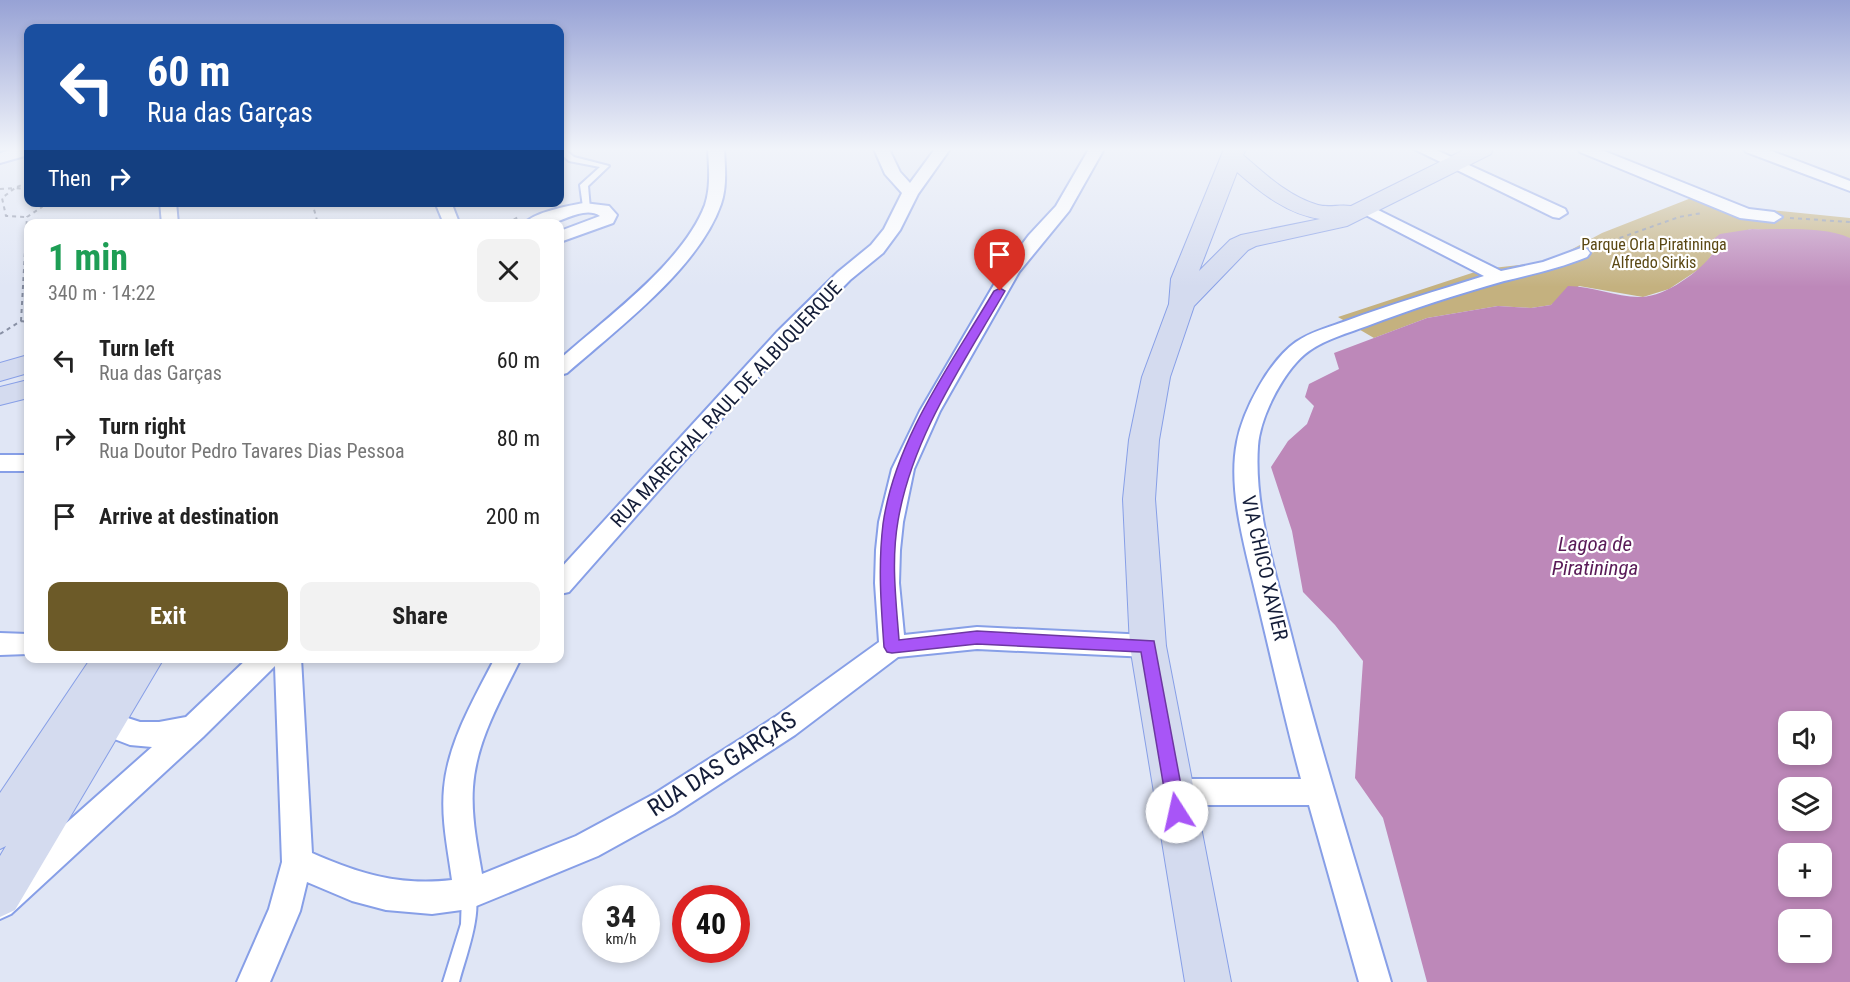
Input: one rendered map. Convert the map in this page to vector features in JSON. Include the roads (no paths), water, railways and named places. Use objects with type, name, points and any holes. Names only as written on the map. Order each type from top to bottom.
[{"type":"street","points":[[564,365],[684,254],[713,205],[716,195]]},
{"type":"street","name":"RUA MARECHAL RAUL DE ALBUQUERQUE","points":[[564,581],[784,336],[844,276],[877,249],[892,230],[909,195]]},
{"type":"street","points":[[892,647],[887,583],[888,550],[891,522],[903,469],[930,411],[1011,271],[1035,239],[1063,208],[1070,195]]},
{"type":"street","points":[[1208,982],[1148,646],[1139,499],[1144,440],[1156,377],[1182,304],[1184,279],[1216,197],[1219,195]]},
{"type":"street","points":[[1280,195],[1302,206],[1330,215],[1365,208],[1499,277]]},
{"type":"street","points":[[1182,304],[1232,250],[1249,240],[1340,221],[1391,195]]},
{"type":"street","points":[[1520,195],[1559,213]]},
{"type":"street","points":[[1699,195],[1746,214],[1774,217]]},
{"type":"street","points":[[1296,232],[1310,223],[1310,216],[1302,206]]},
{"type":"street","points":[[548,219],[587,207],[599,207],[606,210],[609,215],[607,219],[564,236]]},
{"type":"street","points":[[1206,222],[1224,234],[1249,240]]},
{"type":"street","name":"VIA CHICO XAVIER","points":[[1375,982],[1301,728],[1251,522],[1246,472],[1247,442],[1252,420],[1280,368],[1300,348],[1312,340],[1365,320],[1499,277],[1548,266],[1581,253]]},
{"type":"street","points":[[0,372],[24,365]]},
{"type":"street","points":[[0,396],[24,390]]},
{"type":"street","points":[[0,463],[24,463]]},
{"type":"street","name":"RUA DAS GARÇAS","points":[[297,862],[352,886],[386,895],[432,898],[470,894],[587,846],[664,804],[737,758],[892,647],[977,638],[1148,646]]},
{"type":"street","points":[[0,644],[24,644]]},
{"type":"street","points":[[0,829],[108,663]]},
{"type":"street","points":[[0,895],[143,663]]},
{"type":"street","points":[[0,903],[193,728],[261,663]]},
{"type":"street","points":[[253,982],[284,911],[297,862],[288,663]]},
{"type":"street","points":[[470,894],[460,814],[460,776],[467,748],[506,663]]},
{"type":"street","points":[[106,723],[128,734],[148,736],[193,728]]},
{"type":"street","points":[[1174,792],[1320,792]]},
{"type":"lane","points":[[585,195],[587,207]]},
{"type":"lane","points":[[451,982],[468,924],[470,894]]},
{"type":"water","name":"Lagoa de Piratininga","points":[[1752,229],[1802,229],[1840,234],[1850,238],[1850,982],[1427,982],[1383,818],[1355,778],[1363,661],[1335,625],[1303,592],[1292,531],[1271,467],[1288,441],[1307,424],[1314,406],[1305,397],[1309,384],[1339,369],[1334,353],[1427,318],[1498,306],[1531,308],[1551,305],[1568,286],[1633,297],[1651,296],[1692,275],[1713,253],[1711,241],[1720,234]]},
{"type":"park label","name":"Parque Orla Piratininga Alfredo Sirkis","points":[[1654,253]]}]
